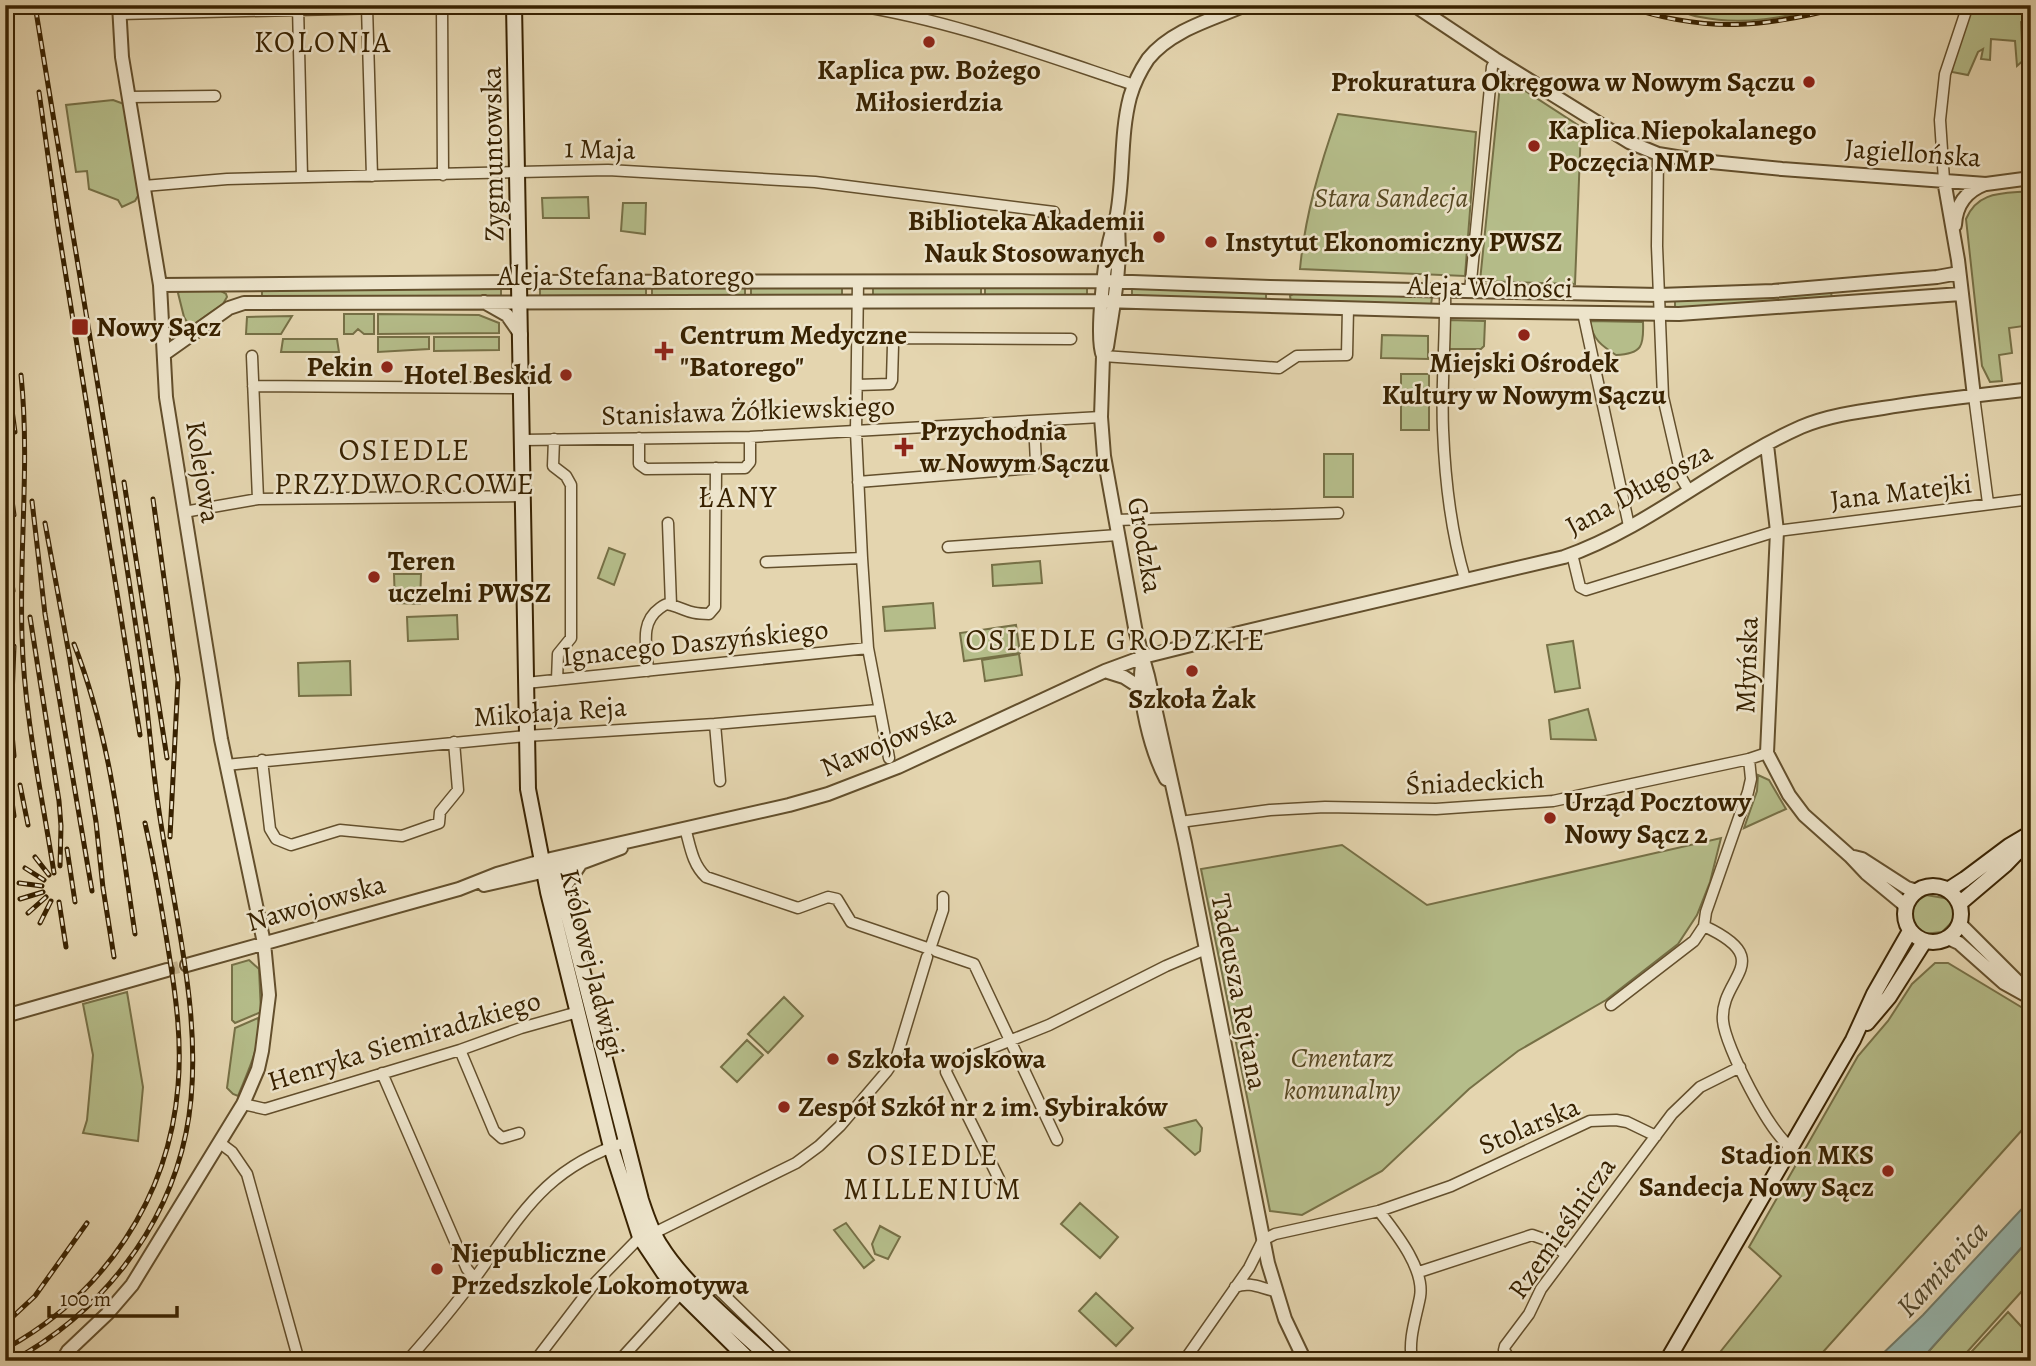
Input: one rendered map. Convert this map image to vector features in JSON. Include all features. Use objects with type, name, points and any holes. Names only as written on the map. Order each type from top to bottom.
[{"type":"main road","name":"Zygmuntowska","points":[[513,5],[521,301],[522,496]]},
{"type":"main road","name":"Królowej Jadwigi","points":[[522,496],[528,789],[546,868],[589,991],[641,1200],[647,1235],[705,1296],[773,1361]]},
{"type":"main road","points":[[1948,890],[2031,833]]},
{"type":"main road","points":[[1959,904],[2005,866],[2031,838]]},
{"type":"main road","points":[[1932,886],[1948,890],[1959,904],[1959,924],[1948,938],[1934,943],[1924,942],[1910,931],[1906,923],[1906,906],[1910,897],[1917,891],[1932,886]]},
{"type":"main road","name":"Królowej Jadwigi","points":[[555,892],[578,1012],[611,1147],[657,1264],[681,1293],[750,1361]]},
{"type":"main road","points":[[1667,1361],[1853,1040],[1874,995],[1910,931]]},
{"type":"main road","points":[[1853,1040],[1889,996],[1924,942]]},
{"type":"street","points":[[119,10],[513,5]]},
{"type":"street","points":[[853,5],[905,13],[985,35],[1134,85]]},
{"type":"street","name":"Grodzka","points":[[1143,657],[1136,633],[1104,456],[1101,417],[1103,356],[1100,348],[1119,236],[1117,216],[1127,109],[1134,85],[1150,58],[1165,44],[1193,27],[1245,5]]},
{"type":"street","name":"Jagiellońska","points":[[1414,5],[1496,60],[1629,142],[1658,154],[1701,161],[1986,184],[2031,178]]},
{"type":"street","points":[[1968,5],[1945,74],[1940,120],[1944,180],[1955,238],[1988,503]]},
{"type":"street","points":[[442,6],[443,175]]},
{"type":"street","points":[[298,7],[302,177]]},
{"type":"street","points":[[367,7],[372,176]]},
{"type":"street","name":"Kolejowa","points":[[62,1361],[68,1351],[107,1314],[131,1285],[243,1104],[258,1069],[266,1033],[269,995],[264,943],[226,765],[166,397],[160,285],[122,57],[119,10]]},
{"type":"street","points":[[1470,291],[1492,67],[1496,60]]},
{"type":"street","points":[[129,97],[215,96]]},
{"type":"street","points":[[1658,154],[1659,314],[1663,397],[1682,478],[1689,491]]},
{"type":"street","name":"1 Maja","points":[[144,186],[302,177],[608,170],[815,182],[1054,212]]},
{"type":"street","points":[[1955,238],[1955,219],[1959,205],[1971,191],[1986,184]]},
{"type":"street","name":"Aleja Wolności","points":[[1110,281],[1659,295],[1762,292],[1959,273]]},
{"type":"street","points":[[858,281],[856,432],[862,558],[868,648],[889,758]]},
{"type":"street","name":"Aleja Stefana Batorego","points":[[160,285],[1110,281]]},
{"type":"street","points":[[1874,282],[1875,301]]},
{"type":"street","points":[[1445,290],[1445,467],[1458,553],[1465,579]]},
{"type":"street","name":"Aleja Wolności","points":[[1108,301],[1659,314],[1961,294]]},
{"type":"street","points":[[480,301],[507,315],[521,335]]},
{"type":"street","name":"Aleja Stefana Batorego","points":[[164,354],[229,308],[244,303],[1108,301]]},
{"type":"street","points":[[1103,356],[1279,368],[1297,356],[1347,355],[1348,308]]},
{"type":"street","points":[[1583,313],[1629,526]]},
{"type":"street","points":[[857,385],[890,384],[892,345],[894,340],[899,338],[1071,339]]},
{"type":"street","points":[[252,356],[258,499]]},
{"type":"street","points":[[253,386],[522,388]]},
{"type":"street","name":"Jana Długosza","points":[[1143,657],[1587,549],[1767,445],[1833,416],[2031,389]]},
{"type":"street","name":"Stanisława Żółkiewskiego","points":[[522,440],[750,437],[1101,417]]},
{"type":"street","points":[[858,482],[1032,468],[1036,463],[1034,422]]},
{"type":"street","points":[[639,438],[639,464],[646,469],[745,468],[750,462],[750,437]]},
{"type":"street","points":[[554,439],[553,466],[566,476],[571,485],[573,561],[571,638],[558,654],[557,680]]},
{"type":"street","name":"Młyńska","points":[[1767,445],[1777,531],[1767,753],[1789,795],[1804,815],[1906,906]]},
{"type":"street","points":[[648,671],[648,620],[665,604],[697,614],[709,614],[715,607],[716,468]]},
{"type":"street","points":[[184,512],[258,499],[522,496]]},
{"type":"street","name":"Jana Matejki","points":[[1572,554],[1580,587],[1586,590],[1777,531],[2031,499]]},
{"type":"street","points":[[1116,520],[1338,513]]},
{"type":"street","points":[[668,523],[671,605]]},
{"type":"street","points":[[948,547],[1118,535]]},
{"type":"street","points":[[766,562],[862,558]]},
{"type":"street","name":"Ignacego Daszyńskiego","points":[[526,683],[868,648]]},
{"type":"street","name":"Nawojowska","points":[[459,889],[497,874],[581,863],[641,840],[828,794],[898,767],[1105,671],[1143,657]]},
{"type":"street","name":"Tadeusza Rejtana","points":[[1143,657],[1141,688],[1159,765],[1174,795]]},
{"type":"street","name":"Tadeusza Rejtana","points":[[1143,657],[1180,822],[1263,1240],[1275,1291],[1305,1361]]},
{"type":"street","points":[[1105,671],[1124,677],[1141,688]]},
{"type":"street","name":"Mikołaja Reja","points":[[226,765],[526,736],[878,710]]},
{"type":"street","points":[[715,724],[720,780]]},
{"type":"street","points":[[262,761],[270,829],[276,839],[291,845],[340,830],[401,836],[439,823],[440,812],[458,790],[454,743]]},
{"type":"street","name":"Śniadeckich","points":[[1180,822],[1270,810],[1325,807],[1437,809],[1553,801],[1767,753]]},
{"type":"street","points":[[1611,1006],[1694,941],[1704,926],[1706,912],[1748,792],[1751,779],[1749,759]]},
{"type":"street","points":[[685,828],[693,859],[698,870],[706,877],[798,908],[828,897],[837,898],[851,922],[930,948],[943,910],[943,897]]},
{"type":"street","name":"Nawojowska","points":[[187,965],[459,889],[521,877],[593,848],[641,840]]},
{"type":"street","name":"Młyńska","points":[[1850,856],[1862,859],[1907,888],[1917,891]]},
{"type":"street","points":[[521,877],[555,892],[581,863]]},
{"type":"street","points":[[1959,924],[2031,997]]},
{"type":"street","points":[[1704,926],[1725,936],[1737,947],[1742,968],[1724,1007],[1723,1020],[1740,1067],[1765,1115],[1784,1142],[1791,1147]]},
{"type":"street","points":[[1948,938],[1959,943],[2004,983],[2031,997]]},
{"type":"street","points":[[999,1179],[946,1073],[947,1066],[1049,1025],[1166,966],[1206,949]]},
{"type":"street","points":[[536,1361],[593,1284],[647,1235],[796,1163],[820,1146],[840,1126],[897,1056],[932,954],[974,964],[1057,1140]]},
{"type":"street","points":[[5,1016],[167,970]]},
{"type":"street","points":[[589,991],[578,1012],[589,1020],[599,1034]]},
{"type":"street","name":"Henryka Siemiradzkiego","points":[[243,1104],[265,1109],[578,1012]]},
{"type":"street","points":[[460,1050],[494,1131],[502,1138],[519,1133]]},
{"type":"street","points":[[1656,1136],[1672,1114],[1700,1087],[1740,1067]]},
{"type":"street","points":[[382,1073],[433,1194],[467,1269],[475,1279]]},
{"type":"street","name":"Stolarska","points":[[1263,1240],[1275,1234],[1379,1211],[1451,1186],[1590,1121],[1627,1122],[1656,1136]]},
{"type":"street","name":"Rzemieślnicza","points":[[1511,1361],[1504,1350],[1505,1346],[1530,1314],[1541,1289],[1656,1136]]},
{"type":"street","points":[[407,1361],[475,1279],[517,1219],[551,1181],[597,1152],[626,1142]]},
{"type":"street","points":[[220,1143],[232,1152],[247,1174],[299,1361]]},
{"type":"street","points":[[1379,1211],[1419,1272],[1421,1294],[1409,1349],[1412,1361]]},
{"type":"street","points":[[1419,1272],[1532,1235],[1549,1241],[1566,1255]]},
{"type":"street","points":[[1184,1361],[1249,1268],[1263,1240]]},
{"type":"street","points":[[1235,1287],[1243,1284],[1256,1285],[1275,1291]]},
{"type":"street","points":[[700,1312],[705,1296],[712,1289],[718,1289],[792,1361]]},
{"type":"street","points":[[619,1361],[681,1293],[705,1296]]},
{"type":"green space","points":[[1664,5],[1828,7],[1780,17],[1732,21],[1696,16]]},
{"type":"green space","points":[[1990,5],[2031,5],[2031,18],[2021,22],[2022,44],[2028,45],[2026,58],[2017,66],[2015,41],[1991,39],[1990,60],[1981,59],[1983,49],[1978,52],[1968,75],[1952,72],[1968,15],[1972,9]]},
{"type":"green space","points":[[1501,75],[1581,127],[1575,284],[1480,281]]},
{"type":"green space","points":[[113,100],[124,104],[139,194],[135,201],[122,207],[118,200],[89,189],[87,171],[76,172],[66,105]]},
{"type":"green space","name":"Stara Sandecja","points":[[1338,114],[1476,132],[1465,276],[1300,269],[1314,190]]},
{"type":"green space","points":[[2031,191],[2031,325],[2009,328],[2012,353],[1999,355],[2002,381],[1990,382],[1982,366],[1966,219],[1977,203],[1985,198]]},
{"type":"green space","points":[[588,197],[589,218],[543,218],[542,198]]},
{"type":"green space","points":[[623,203],[646,203],[645,234],[621,231]]},
{"type":"green space","points":[[540,286],[646,286],[646,295],[540,296]]},
{"type":"green space","points":[[652,286],[745,287],[745,296],[652,296]]},
{"type":"green space","points":[[842,286],[842,296],[751,296],[751,287]]},
{"type":"green space","points":[[873,286],[981,286],[981,296],[873,296]]},
{"type":"green space","points":[[985,286],[1087,286],[1087,296],[985,296]]},
{"type":"green space","points":[[501,287],[501,296],[262,297],[262,289]]},
{"type":"green space","points":[[1132,287],[1266,293],[1266,302],[1132,296]]},
{"type":"green space","points":[[181,290],[219,290],[227,297],[223,304],[190,327],[184,317],[178,293]]},
{"type":"green space","points":[[1830,290],[1833,300],[1675,309],[1675,300]]},
{"type":"green space","points":[[1295,293],[1432,297],[1431,305],[1291,302],[1290,296]]},
{"type":"green space","points":[[344,314],[374,314],[374,334],[364,334],[358,329],[353,334],[344,334]]},
{"type":"green space","points":[[378,314],[479,315],[499,323],[499,333],[378,334]]},
{"type":"green space","points":[[292,316],[281,334],[246,334],[247,317]]},
{"type":"green space","points":[[1448,320],[1485,321],[1484,346],[1481,349],[1450,349],[1447,346]]},
{"type":"green space","points":[[1590,321],[1643,322],[1642,343],[1631,353],[1616,355],[1598,341]]},
{"type":"green space","points":[[1382,335],[1428,336],[1428,359],[1381,358]]},
{"type":"green space","points":[[378,337],[429,337],[429,349],[378,352]]},
{"type":"green space","points":[[434,337],[499,337],[499,350],[434,351]]},
{"type":"green space","points":[[283,339],[337,339],[339,352],[281,352]]},
{"type":"green space","points":[[1401,374],[1429,374],[1429,430],[1401,430]]},
{"type":"green space","points":[[1324,454],[1353,454],[1353,497],[1324,497]]},
{"type":"green space","points":[[609,548],[625,554],[614,585],[598,578]]},
{"type":"green space","points":[[1040,561],[1042,583],[993,586],[992,565]]},
{"type":"green space","points":[[394,574],[421,574],[420,604],[395,603]]},
{"type":"green space","points":[[933,603],[935,628],[885,631],[883,607]]},
{"type":"green space","points":[[457,615],[458,639],[408,641],[407,617]]},
{"type":"green space","points":[[1016,625],[1020,653],[964,661],[960,633]]},
{"type":"green space","points":[[1573,641],[1580,688],[1555,692],[1547,645]]},
{"type":"green space","points":[[1019,654],[1022,675],[985,681],[982,660]]},
{"type":"green space","points":[[350,661],[351,695],[299,696],[298,663]]},
{"type":"green space","points":[[1588,709],[1596,740],[1551,739],[1549,720]]},
{"type":"green space","points":[[1758,775],[1769,780],[1786,809],[1744,828],[1757,791]]},
{"type":"green space","name":"Cmentarz komunalny","points":[[1721,838],[1710,882],[1697,915],[1678,944],[1606,1000],[1518,1051],[1469,1089],[1382,1171],[1302,1215],[1270,1211],[1201,869],[1342,845],[1427,905]]},
{"type":"green space","points":[[1926,895],[1950,899],[1955,907],[1954,920],[1942,932],[1924,934],[1915,925],[1913,909]]},
{"type":"green space","points":[[249,960],[259,969],[261,1012],[235,1023],[232,1020],[232,965]]},
{"type":"green space","name":"Stadion MKS Sandecja Nowy Sącz","points":[[1935,963],[1948,963],[2031,1013],[2031,1120],[1815,1361],[1713,1361],[1781,1276],[1749,1247],[1858,1056],[1888,1021],[1912,984]]},
{"type":"green space","points":[[127,992],[143,1087],[138,1141],[83,1133],[87,1120],[93,1055],[83,1004]]},
{"type":"green space","points":[[784,997],[803,1016],[768,1053],[748,1034]]},
{"type":"green space","points":[[258,1018],[256,1047],[238,1096],[227,1088],[235,1028]]},
{"type":"green space","points":[[747,1040],[763,1055],[737,1082],[721,1067]]},
{"type":"green space","points":[[1196,1120],[1202,1128],[1200,1151],[1195,1155],[1165,1128]]},
{"type":"green space","points":[[1080,1203],[1118,1237],[1100,1258],[1061,1224]]},
{"type":"green space","points":[[846,1223],[874,1260],[864,1268],[834,1230]]},
{"type":"green space","points":[[880,1226],[900,1237],[888,1259],[875,1254],[872,1244]]},
{"type":"green space","points":[[2031,1237],[2031,1281],[1959,1361],[1920,1361]]},
{"type":"green space","points":[[1096,1293],[1133,1328],[1116,1346],[1079,1311]]},
{"type":"green space","points":[[2008,1312],[2031,1337],[2031,1361],[1963,1361]]},
{"type":"water","points":[[2031,1199],[2031,1237],[1920,1361],[1875,1361],[1923,1315]]},
{"type":"tunnel","points":[[167,970],[187,965]]},
{"type":"railway","points":[[12,1361],[44,1342],[100,1294],[145,1236],[163,1203],[186,1133],[193,1054],[186,972],[154,777],[131,591],[35,5]]},
{"type":"railway","points":[[1621,5],[1652,14],[1709,24],[1762,23],[1850,5]]},
{"type":"railway","points":[[39,92],[58,227],[140,735]]},
{"type":"railway","points":[[5,292],[8,369]]},
{"type":"railway","points":[[5,359],[15,432]]},
{"type":"railway","points":[[21,375],[25,440],[21,603],[23,666],[54,873]]},
{"type":"railway","points":[[5,449],[14,515]]},
{"type":"railway","points":[[124,482],[167,758]]},
{"type":"railway","points":[[153,499],[178,679],[170,837]]},
{"type":"railway","points":[[32,501],[45,614],[92,891]]},
{"type":"railway","points":[[45,523],[96,822],[114,957]]},
{"type":"railway","points":[[5,526],[13,591]]},
{"type":"railway","points":[[30,617],[59,801],[60,866]]},
{"type":"railway","points":[[74,644],[87,680],[106,751],[135,934]]},
{"type":"railway","points":[[14,646],[11,723],[14,756]]},
{"type":"railway","points":[[20,785],[28,825]]},
{"type":"railway","points":[[10,787],[14,816]]},
{"type":"railway","points":[[5,1349],[40,1327],[73,1301],[101,1272],[125,1239],[145,1204],[161,1167],[172,1127],[179,1069],[178,1020],[164,921],[145,823]]},
{"type":"railway","points":[[67,849],[75,902]]},
{"type":"railway","points":[[35,857],[49,875]]},
{"type":"railway","points":[[25,868],[44,880]]},
{"type":"railway","points":[[19,883],[42,886]]},
{"type":"railway","points":[[20,899],[43,892]]},
{"type":"railway","points":[[28,913],[46,897]]},
{"type":"railway","points":[[40,923],[51,901]]},
{"type":"railway","points":[[59,902],[66,947]]},
{"type":"railway","points":[[5,1324],[35,1296],[87,1223]]},
{"type":"place","name":"Kaplica pw. Bożego Miłosierdzia","points":[[929,42]]},
{"type":"place","name":"Prokuratura Okręgowa w Nowym Sączu","points":[[1809,82]]},
{"type":"place","name":"Kaplica Niepokalanego Poczęcia NMP","points":[[1534,146]]},
{"type":"place","name":"Biblioteka Akademii Nauk Stosowanych","points":[[1159,237]]},
{"type":"place","name":"Instytut Ekonomiczny PWSZ","points":[[1211,242]]},
{"type":"place","name":"Nowy Sącz","points":[[80,327]]},
{"type":"place","name":"Miejski Ośrodek Kultury w Nowym Sączu","points":[[1524,335]]},
{"type":"place","name":"Centrum Medyczne \"Batorego\"","points":[[664,351]]},
{"type":"place","name":"Pekin","points":[[387,367]]},
{"type":"place","name":"Hotel Beskid","points":[[566,375]]},
{"type":"place","name":"Przychodnia w Nowym Sączu","points":[[904,447]]},
{"type":"place","name":"Teren uczelni PWSZ","points":[[374,577]]},
{"type":"place","name":"Szkoła Żak","points":[[1192,671]]},
{"type":"place","name":"Urząd Pocztowy Nowy Sącz 2","points":[[1550,818]]},
{"type":"place","name":"Szkoła wojskowa","points":[[833,1059]]},
{"type":"place","name":"Zespół Szkół nr 2 im. Sybiraków","points":[[784,1107]]},
{"type":"place","name":"Stadion MKS Sandecja Nowy Sącz","points":[[1888,1171]]},
{"type":"place","name":"Niepubliczne Przedszkole Lokomotywa","points":[[437,1269]]},
{"type":"district","name":"KOLONIA","points":[[323,42]]},
{"type":"district","name":"OSIEDLE PRZYDWORCOWE","points":[[405,468]]},
{"type":"district","name":"ŁANY","points":[[738,497]]},
{"type":"district","name":"OSIEDLE GRODZKIE","points":[[1116,640]]},
{"type":"district","name":"OSIEDLE MILLENIUM","points":[[933,1172]]},
{"type":"water label","name":"Kamienica","points":[[1942,1269]]}]
